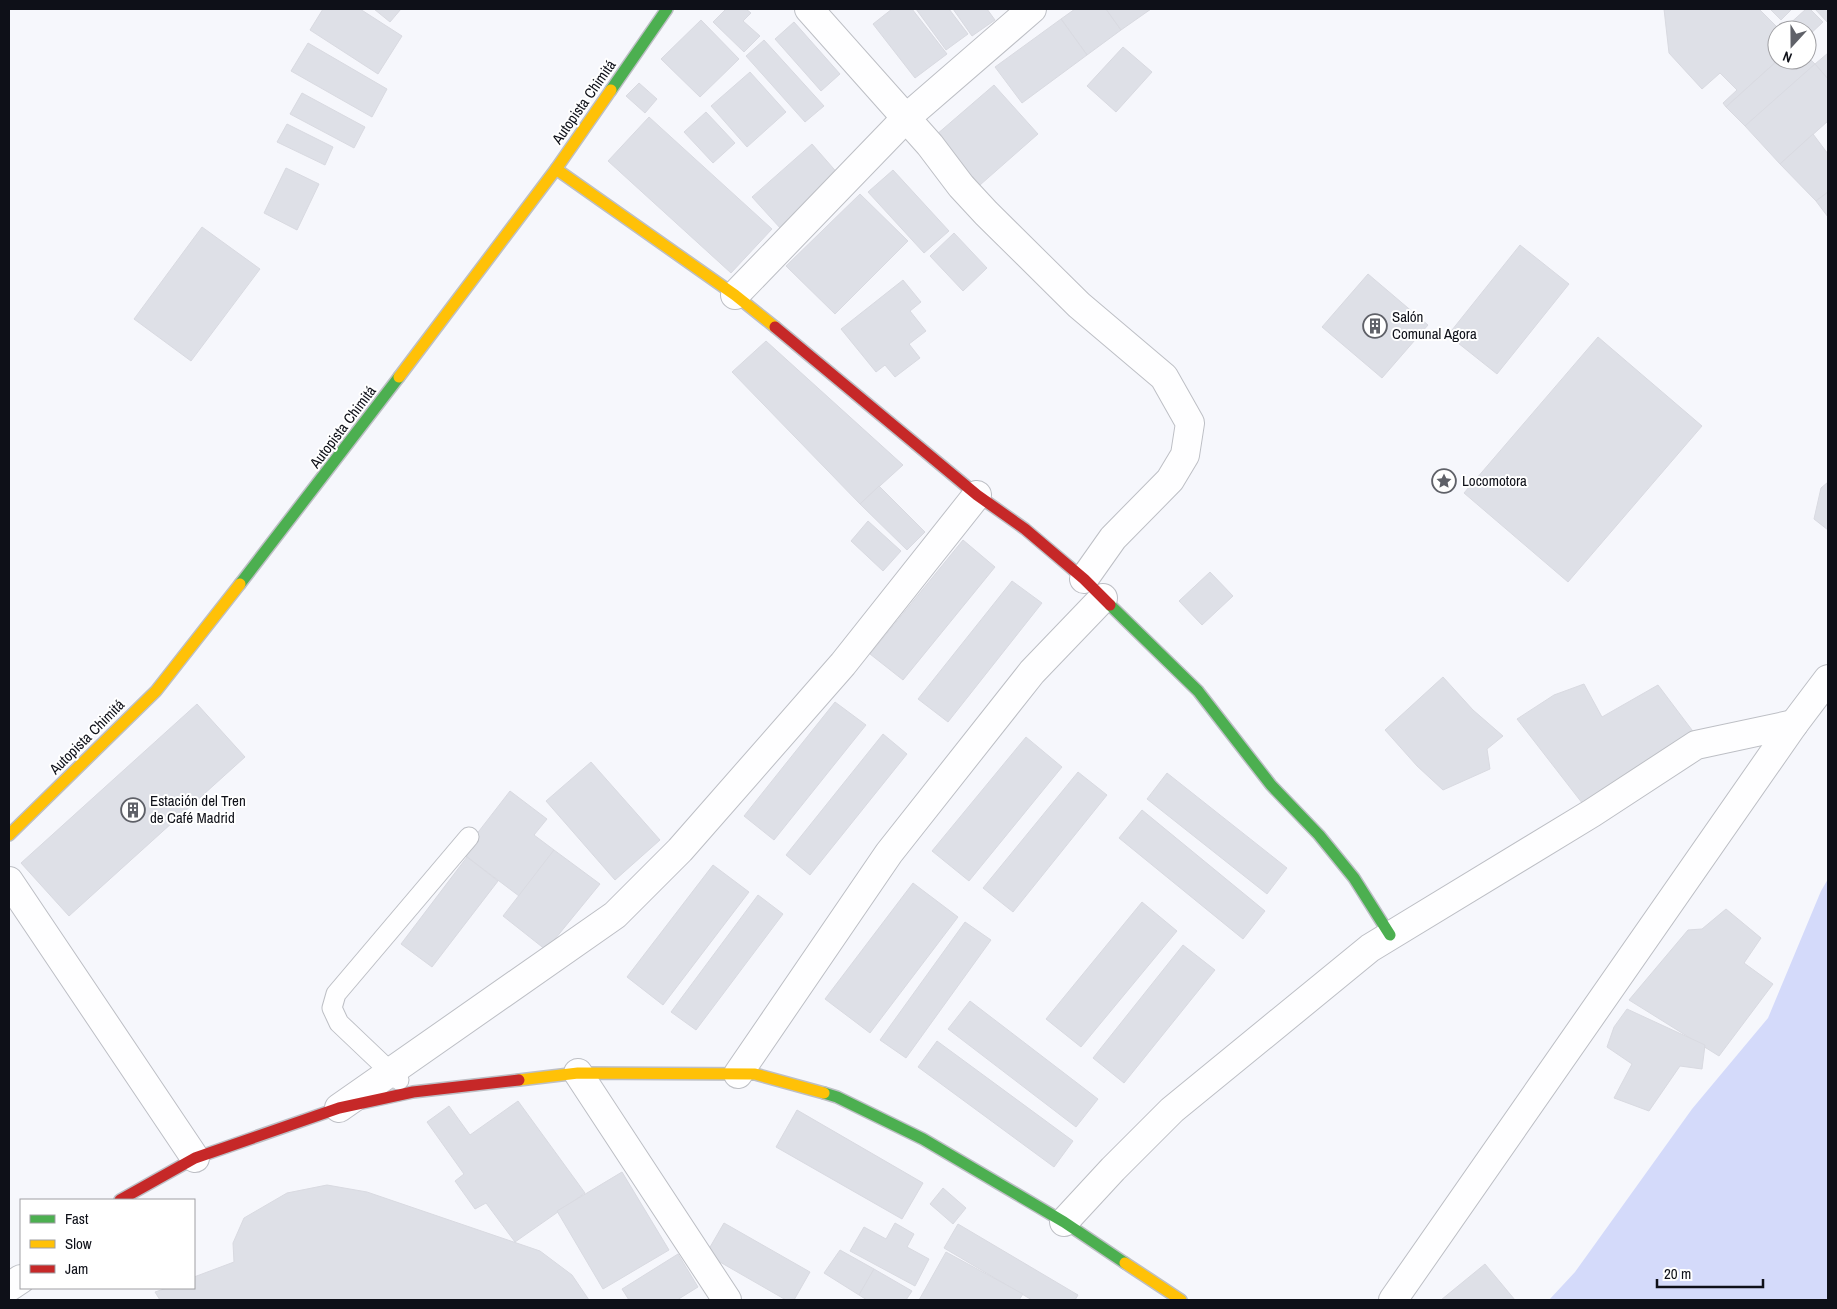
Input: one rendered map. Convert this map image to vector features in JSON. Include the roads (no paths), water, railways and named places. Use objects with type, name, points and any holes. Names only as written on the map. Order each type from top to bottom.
[{"type":"main road","name":"Autopista Chimitá","points":[[9,835],[156,691],[338,458],[556,169],[667,9]]},
{"type":"main road","points":[[556,169],[734,296],[882,414],[977,495],[1031,534],[1084,579],[1198,691],[1271,785],[1319,835],[1354,878],[1390,936]]},
{"type":"main road","points":[[122,1199],[196,1158],[339,1108],[413,1092],[578,1073],[755,1074],[837,1096],[923,1138],[1064,1222],[1181,1300]]},
{"type":"street","points":[[809,9],[906,118],[961,186],[1026,254],[1079,305],[1164,377],[1190,423],[1185,455],[1170,480],[1113,538],[1084,579]]},
{"type":"street","points":[[734,296],[906,118],[1032,9]]},
{"type":"street","points":[[339,1108],[389,1071],[615,914],[680,850],[843,664],[977,495]]},
{"type":"street","points":[[738,1074],[889,853],[1032,672],[1103,598]]},
{"type":"street","points":[[1394,1300],[1794,724],[1828,679]]},
{"type":"street","points":[[1064,1222],[1113,1169],[1172,1110],[1370,948],[1592,813],[1696,745],[1794,724]]},
{"type":"street","points":[[9,881],[196,1158]]},
{"type":"street","points":[[578,1073],[727,1300]]},
{"type":"street","points":[[9,1288],[20,1280]]},
{"type":"lane","points":[[413,1092],[339,1023],[332,1008],[336,994],[469,837]]},
{"type":"place","name":"Salón Comunal Agora","points":[[1375,326]]},
{"type":"place","name":"Locomotora","points":[[1444,481]]},
{"type":"place","name":"Estación del Tren de Café Madrid","points":[[133,810]]}]
